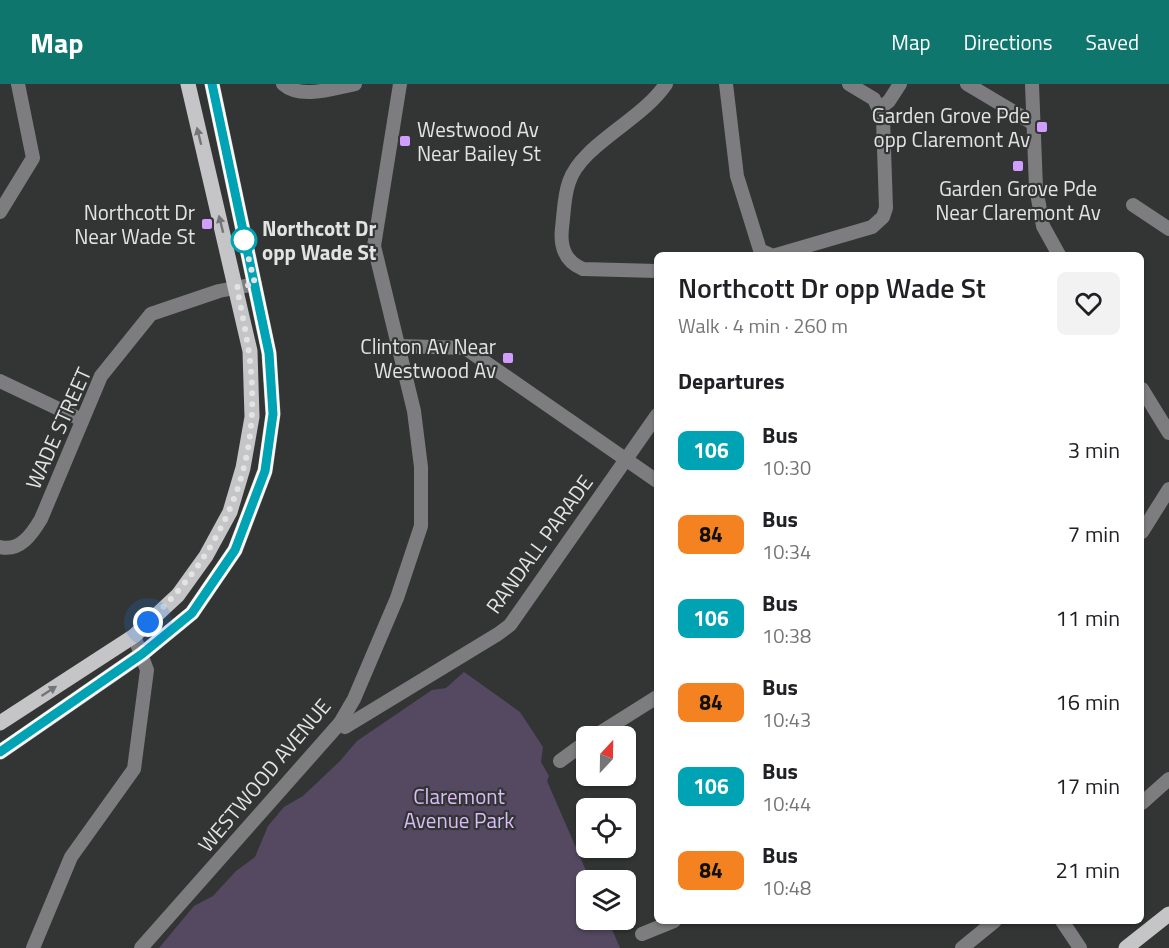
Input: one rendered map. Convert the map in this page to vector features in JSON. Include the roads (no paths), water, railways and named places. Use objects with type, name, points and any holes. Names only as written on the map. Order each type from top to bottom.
[{"type":"main road","points":[[0,723],[134,636],[178,595],[206,556],[231,512],[243,468],[252,417],[250,351],[237,287],[188,84]]},
{"type":"main road","points":[[0,752],[142,654],[192,613],[235,550],[265,471],[273,414],[269,353],[212,84]]},
{"type":"main road","points":[[1126,948],[1169,914]]},
{"type":"street","points":[[2,206],[33,158],[18,84]]},
{"type":"street","points":[[283,84],[293,91],[304,92],[355,84]]},
{"type":"street","name":"WESTWOOD AVENUE","points":[[141,948],[340,723],[354,699],[397,598],[421,526],[421,467],[414,411],[374,246],[400,84]]},
{"type":"street","points":[[654,271],[583,269],[575,266],[566,255],[561,242],[566,194],[578,165],[589,152],[648,108],[666,84]]},
{"type":"street","points":[[726,84],[736,176],[765,252]]},
{"type":"street","points":[[774,252],[872,227],[883,217],[886,192],[883,118],[874,99],[849,84]]},
{"type":"street","points":[[879,109],[889,101],[900,84]]},
{"type":"street","points":[[967,84],[1034,124]]},
{"type":"street","points":[[1032,84],[1036,188],[1043,226],[1057,252]]},
{"type":"street","points":[[1133,205],[1169,229]]},
{"type":"street","name":"WADE STREET","points":[[0,547],[8,549],[31,536],[41,519],[100,376],[151,314],[237,287],[255,284]]},
{"type":"street","points":[[400,346],[465,348],[654,479]]},
{"type":"street","points":[[0,381],[82,420]]},
{"type":"street","points":[[1144,392],[1169,433]]},
{"type":"street","name":"RANDALL PARADE","points":[[340,723],[345,727],[510,625],[654,419]]},
{"type":"street","points":[[1144,529],[1169,489]]},
{"type":"street","points":[[33,948],[71,857],[134,768],[147,670],[134,636]]},
{"type":"street","points":[[611,726],[654,699]]},
{"type":"street","points":[[560,760],[576,749]]},
{"type":"street","points":[[1144,801],[1169,779]]},
{"type":"street","points":[[642,934],[667,924]]},
{"type":"street","points":[[962,948],[991,924]]},
{"type":"street","points":[[1064,924],[1080,948]]},
{"type":"place","name":"Garden Grove Pde opp Claremont Av","points":[[1042,127]]},
{"type":"place","name":"Westwood Av Near Bailey St","points":[[405,141]]},
{"type":"place","name":"Garden Grove Pde Near Claremont Av","points":[[1018,166]]},
{"type":"place","name":"Northcott Dr Near Wade St","points":[[207,224]]},
{"type":"place","name":"Northcott Dr opp Wade St","points":[[244,240]]},
{"type":"place","name":"Clinton Av Near Westwood Av","points":[[508,358]]},
{"type":"park label","name":"Claremont Avenue Park","points":[[459,808]]}]
